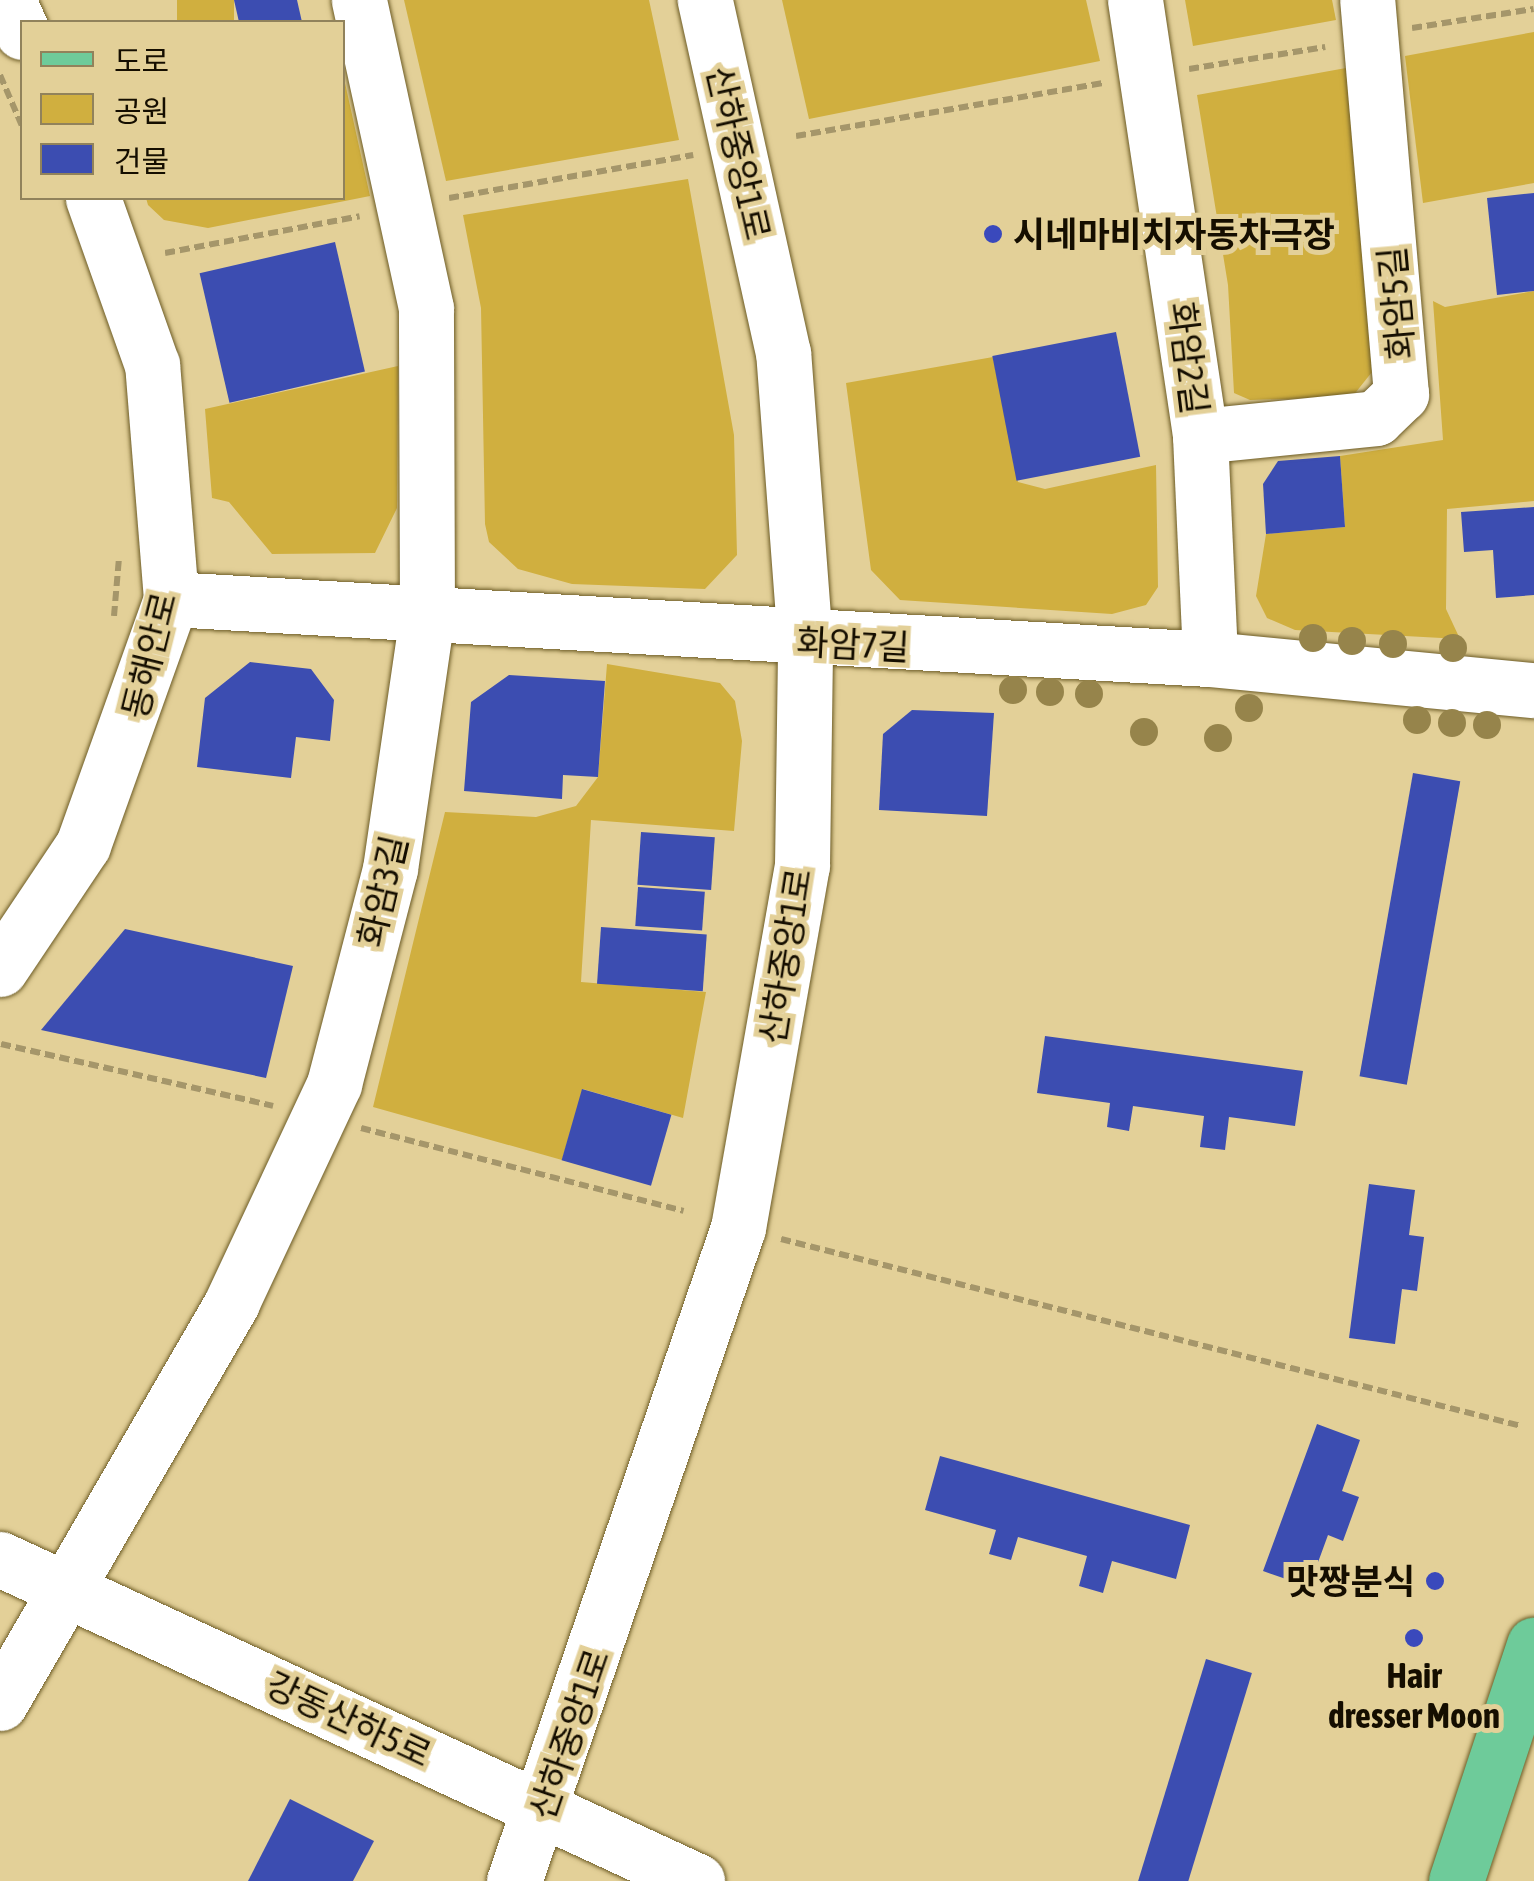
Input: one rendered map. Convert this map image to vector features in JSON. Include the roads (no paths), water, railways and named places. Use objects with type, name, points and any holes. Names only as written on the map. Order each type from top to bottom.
[{"type":"main road","points":[[1456,1881],[1534,1645]]},
{"type":"street","points":[[8,0],[20,27]]},
{"type":"street","name":"화암3길","points":[[0,1703],[64,1586],[232,1302],[334,1084],[390,869],[427,614],[426,308],[359,0]]},
{"type":"street","name":"산하중앙1로","points":[[514,1881],[544,1810],[738,1228],[802,866],[805,642],[783,353],[705,0]]},
{"type":"street","name":"화암2길","points":[[1135,0],[1200,436],[1210,659]]},
{"type":"street","name":"화암5길","points":[[1200,436],[1376,418],[1402,394],[1380,16]]},
{"type":"street","name":"동해안로","points":[[0,969],[83,845],[171,600],[152,365],[94,200]]},
{"type":"street","name":"화암7길","points":[[171,600],[805,642],[1210,659],[1534,690]]},
{"type":"street","name":"강동산하5로","points":[[0,1559],[697,1881]]},
{"type":"place","name":"시네마비치자동차극장","points":[[993,234]]},
{"type":"place","name":"맛짱분식","points":[[1435,1581]]},
{"type":"place","name":"Hair dresser Moon","points":[[1414,1638]]}]
